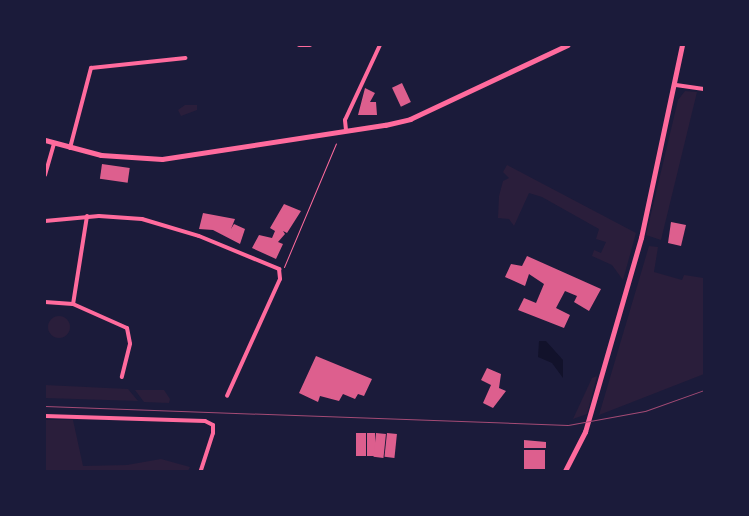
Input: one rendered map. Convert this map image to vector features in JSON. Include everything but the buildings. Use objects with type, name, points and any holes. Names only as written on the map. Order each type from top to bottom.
[{"type":"main road","points":[[45,140],[70,148],[162,159],[410,119],[567,45]]},
{"type":"street","points":[[299,45],[310,45]]},
{"type":"street","points":[[346,130],[346,120],[380,45]]},
{"type":"street","points":[[565,471],[589,419],[641,238],[676,85],[682,45]]},
{"type":"street","points":[[70,148],[91,68],[185,58]]},
{"type":"street","points":[[676,85],[704,89]]},
{"type":"street","points":[[45,175],[54,143]]},
{"type":"street","points":[[73,304],[87,216]]},
{"type":"street","points":[[45,221],[87,216],[159,223],[280,271],[227,396]]},
{"type":"street","points":[[45,302],[73,304],[127,328],[130,344],[122,377]]},
{"type":"street","points":[[45,416],[199,420],[213,426],[201,471]]},
{"type":"path","points":[[280,271],[336,143]]},
{"type":"shaded area","points":[[685,91],[697,92],[661,240],[646,235],[678,100]]},
{"type":"shaded area","points":[[185,105],[197,105],[197,110],[181,116],[178,110]]},
{"type":"shaded area","points":[[507,165],[636,233],[623,280],[612,265],[592,256],[594,250],[601,253],[606,242],[596,239],[599,229],[542,197],[529,193],[514,226],[509,219],[498,218],[499,196],[503,181],[509,178],[503,172]]},
{"type":"shaded area","points":[[649,246],[658,247],[654,272],[682,280],[684,275],[704,278],[704,374],[599,415]]},
{"type":"shaded area","points":[[55,316],[63,316],[70,323],[70,331],[63,338],[55,338],[48,331],[48,323]]},
{"type":"shaded area","points":[[539,341],[546,341],[563,360],[563,378],[552,363],[538,357]]},
{"type":"shaded area","points":[[597,376],[587,414],[573,419],[592,378]]},
{"type":"shaded area","points":[[45,385],[128,389],[138,401],[45,398]]},
{"type":"shaded area","points":[[135,390],[164,390],[170,399],[169,403],[144,402]]},
{"type":"shaded area","points":[[45,420],[73,420],[83,466],[127,465],[161,459],[190,467],[188,471],[45,471]]},
{"type":"tram line","points":[[45,406],[568,425],[645,411],[704,390]]}]
